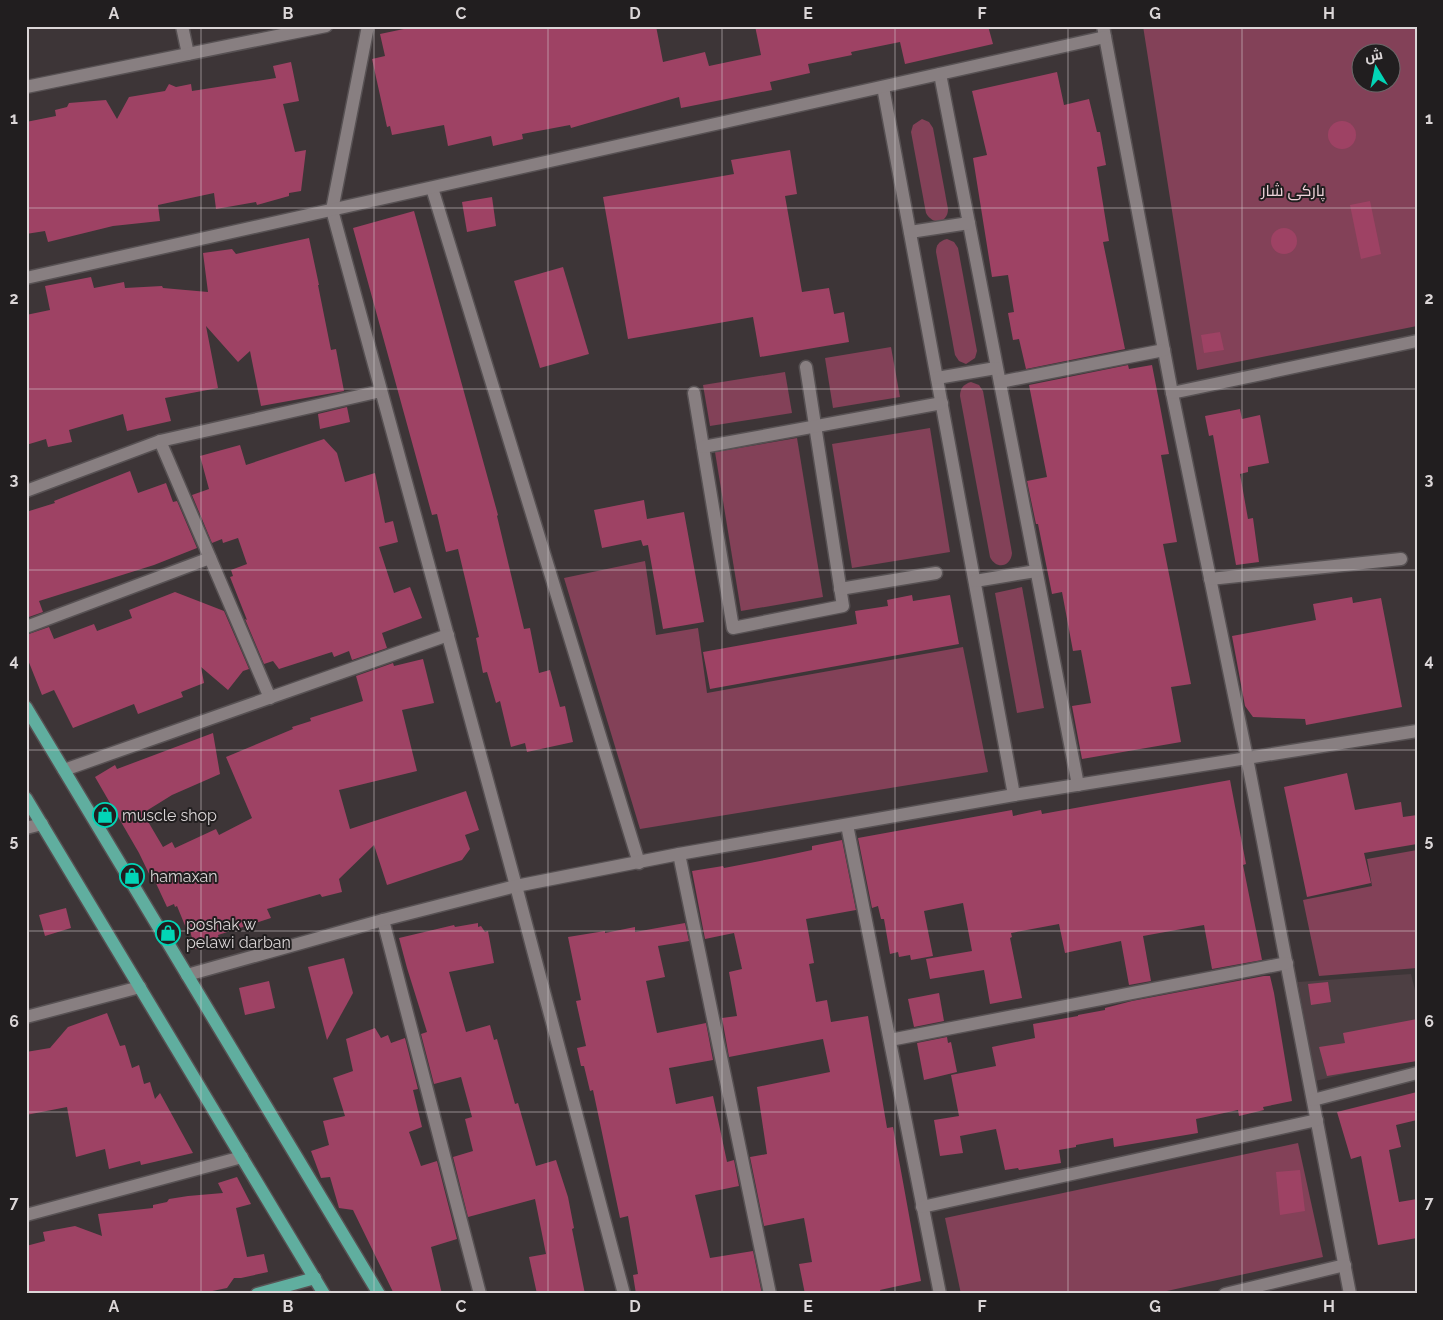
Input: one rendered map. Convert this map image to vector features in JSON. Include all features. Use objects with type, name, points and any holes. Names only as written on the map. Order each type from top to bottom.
[{"type":"main road","points":[[26,707],[379,1294]]},
{"type":"main road","points":[[26,798],[324,1294]]},
{"type":"main road","points":[[258,1294],[315,1278]]},
{"type":"street","points":[[182,26],[188,54]]},
{"type":"street","points":[[26,87],[326,26]]},
{"type":"street","points":[[368,26],[332,210],[516,886],[624,1294]]},
{"type":"street","points":[[26,278],[940,74],[1104,32],[1172,393],[1247,758],[1350,1294]]},
{"type":"street","points":[[940,74],[1078,785]]},
{"type":"street","points":[[883,87],[1014,795]]},
{"type":"street","points":[[432,188],[639,863]]},
{"type":"street","points":[[910,232],[969,223]]},
{"type":"street","points":[[1172,393],[1417,342]]},
{"type":"street","points":[[1000,382],[1164,350]]},
{"type":"street","points":[[694,393],[733,628],[843,606],[806,367]]},
{"type":"street","points":[[937,378],[996,368]]},
{"type":"street","points":[[26,491],[160,441],[381,391]]},
{"type":"street","points":[[703,447],[942,403]]},
{"type":"street","points":[[160,441],[270,698]]},
{"type":"street","points":[[26,627],[210,558]]},
{"type":"street","points":[[1210,579],[1401,559]]},
{"type":"street","points":[[974,581],[1036,571]]},
{"type":"street","points":[[840,589],[936,573]]},
{"type":"street","points":[[64,770],[448,635]]},
{"type":"street","points":[[187,975],[382,920],[516,886],[679,854],[1014,795],[1417,731]]},
{"type":"street","points":[[26,828],[42,824]]},
{"type":"street","points":[[847,825],[940,1294]]},
{"type":"street","points":[[679,854],[770,1294]]},
{"type":"street","points":[[382,920],[480,1294]]},
{"type":"street","points":[[890,1040],[1287,963]]},
{"type":"street","points":[[26,1017],[140,988]]},
{"type":"street","points":[[1313,1100],[1417,1073]]},
{"type":"street","points":[[922,1207],[1317,1120]]},
{"type":"street","points":[[26,1215],[242,1157]]},
{"type":"street","points":[[1225,1294],[1345,1265]]},
{"type":"shaded area","points":[[1411,974],[1417,998],[1417,1057],[1315,1081],[1298,982]]},
{"type":"green space","name":"پاركى شار","points":[[1143,26],[1417,26],[1417,326],[1197,370]]},
{"type":"green space","points":[[922,119],[929,122],[933,128],[948,209],[946,217],[940,221],[932,220],[926,213],[911,132],[913,125]]},
{"type":"green space","points":[[947,239],[954,242],[958,248],[977,351],[975,358],[966,364],[959,361],[955,355],[936,252],[939,244]]},
{"type":"green space","points":[[891,347],[900,397],[833,408],[825,358]]},
{"type":"green space","points":[[785,372],[792,413],[710,426],[703,385]]},
{"type":"green space","points":[[971,382],[979,385],[983,391],[1012,553],[1009,561],[1003,565],[996,564],[990,557],[960,396],[963,387]]},
{"type":"green space","points":[[930,428],[950,552],[852,568],[832,444]]},
{"type":"green space","points":[[797,438],[823,597],[741,611],[715,452]]},
{"type":"green space","points":[[645,561],[656,635],[698,628],[707,693],[963,647],[988,772],[640,829],[564,578]]},
{"type":"green space","points":[[1022,587],[1044,708],[1017,713],[995,593]]},
{"type":"green space","points":[[1417,850],[1417,968],[1319,976],[1303,900],[1372,886],[1367,859]]},
{"type":"green space","points":[[1298,1143],[1323,1257],[1153,1294],[961,1294],[945,1218]]},
{"type":"building","points":[[418,26],[656,26],[663,62],[705,52],[709,66],[761,55],[755,26],[988,26],[993,44],[905,64],[900,42],[851,52],[852,55],[808,64],[810,73],[770,82],[772,90],[681,108],[679,97],[571,128],[570,125],[522,134],[523,139],[493,146],[491,136],[448,146],[444,125],[392,135],[390,126],[387,127],[372,59],[385,56],[380,34]]},
{"type":"building","points":[[291,62],[299,101],[283,104],[295,152],[306,150],[301,191],[289,193],[289,196],[257,205],[256,202],[216,209],[214,193],[158,205],[160,221],[113,226],[48,242],[45,231],[26,234],[26,122],[56,116],[55,110],[67,107],[69,103],[106,100],[117,119],[129,97],[165,91],[169,84],[176,87],[191,84],[192,91],[276,78],[273,66]]},
{"type":"building","points":[[1057,72],[1064,105],[1089,99],[1097,132],[1100,132],[1106,165],[1097,167],[1109,241],[1103,242],[1125,349],[1026,369],[1019,339],[1013,340],[1008,313],[1014,312],[1008,275],[992,277],[973,158],[987,155],[972,91]]},
{"type":"building","points":[[1342,121],[1352,125],[1356,135],[1352,145],[1342,149],[1332,145],[1328,135],[1332,125]]},
{"type":"building","points":[[790,150],[797,194],[785,196],[802,292],[829,288],[834,314],[844,312],[849,342],[760,357],[753,317],[628,339],[603,197],[734,174],[731,160]]},
{"type":"building","points":[[492,197],[496,226],[467,232],[462,202]]},
{"type":"building","points":[[1370,201],[1381,254],[1361,259],[1350,205]]},
{"type":"building","points":[[414,211],[498,515],[524,629],[530,628],[539,673],[550,670],[560,707],[565,706],[573,742],[527,752],[525,743],[511,747],[500,701],[496,703],[487,672],[483,673],[476,638],[479,637],[458,549],[446,552],[437,514],[432,515],[353,228]]},
{"type":"building","points":[[1284,228],[1293,232],[1297,241],[1293,250],[1284,254],[1275,250],[1271,241],[1275,232]]},
{"type":"building","points":[[309,238],[331,350],[336,349],[344,391],[261,406],[250,351],[238,362],[206,326],[218,388],[165,398],[171,421],[127,431],[123,414],[69,430],[72,442],[48,447],[46,439],[26,445],[26,315],[50,310],[45,286],[91,277],[94,288],[124,282],[125,288],[162,286],[163,288],[208,292],[203,253],[232,249],[236,254]]},
{"type":"building","points":[[563,267],[589,354],[540,368],[514,281]]},
{"type":"building","points":[[1220,332],[1224,350],[1204,353],[1201,335]]},
{"type":"building","points":[[1128,365],[1129,369],[1152,365],[1169,454],[1161,455],[1177,542],[1163,544],[1191,684],[1171,687],[1181,742],[1082,759],[1072,706],[1091,703],[1081,650],[1073,651],[1062,592],[1052,594],[1027,481],[1047,477],[1029,385]]},
{"type":"building","points":[[347,407],[350,422],[320,429],[318,414]]},
{"type":"building","points":[[1240,409],[1242,419],[1260,415],[1269,463],[1248,467],[1248,472],[1240,474],[1248,519],[1253,518],[1259,562],[1236,565],[1213,435],[1209,436],[1205,416]]},
{"type":"building","points":[[324,439],[337,453],[345,482],[375,473],[385,523],[393,521],[398,542],[379,547],[394,593],[410,587],[422,618],[382,633],[387,648],[352,660],[349,651],[334,657],[332,652],[279,669],[273,661],[264,664],[230,577],[233,576],[231,570],[247,564],[238,538],[223,543],[222,539],[212,543],[192,495],[209,489],[200,456],[240,445],[246,465]]},
{"type":"building","points":[[130,471],[138,493],[166,483],[173,502],[177,501],[197,548],[154,565],[39,601],[43,612],[26,618],[26,512],[55,503],[54,501]]},
{"type":"building","points":[[644,500],[647,519],[684,512],[704,622],[663,629],[648,545],[643,546],[641,540],[602,548],[594,510]]},
{"type":"building","points":[[175,592],[224,611],[249,669],[243,671],[228,690],[201,667],[204,683],[181,692],[183,697],[138,714],[134,704],[73,728],[54,690],[42,695],[26,655],[26,635],[49,627],[54,639],[94,624],[97,631],[132,618],[129,610]]},
{"type":"building","points":[[912,595],[913,601],[950,595],[959,644],[710,689],[703,652],[857,624],[855,611],[888,606],[887,600]]},
{"type":"building","points":[[1352,597],[1353,603],[1381,598],[1402,707],[1306,725],[1305,719],[1253,717],[1245,706],[1232,636],[1316,620],[1313,604]]},
{"type":"building","points":[[423,659],[434,703],[402,710],[417,771],[339,790],[350,829],[466,791],[479,830],[465,835],[470,849],[462,860],[387,885],[374,845],[339,879],[342,892],[322,897],[320,894],[267,909],[271,918],[218,935],[220,942],[195,949],[189,927],[186,928],[177,906],[175,907],[174,904],[167,907],[154,879],[152,880],[139,853],[95,777],[115,765],[117,769],[213,733],[220,774],[172,795],[143,813],[163,847],[172,842],[175,848],[216,829],[219,835],[252,818],[226,757],[293,729],[292,727],[311,721],[310,718],[363,701],[356,676],[393,663],[394,666]]},
{"type":"building","points":[[1347,773],[1355,810],[1401,802],[1403,817],[1417,815],[1417,844],[1364,853],[1371,883],[1307,897],[1284,787]]},
{"type":"building","points":[[1230,780],[1246,864],[1243,865],[1262,960],[1212,969],[1204,925],[1143,936],[1151,981],[1129,985],[1121,941],[1065,953],[1059,924],[1011,933],[1012,937],[1010,938],[1022,998],[990,1004],[984,970],[930,979],[926,959],[972,951],[963,903],[924,911],[933,956],[911,960],[910,955],[899,957],[898,952],[890,954],[884,919],[881,919],[878,906],[872,908],[858,838],[1012,810],[1013,816],[1041,810],[1042,814]]},
{"type":"building","points":[[842,840],[856,910],[806,919],[814,963],[809,964],[816,1002],[827,1000],[831,1022],[868,1016],[887,1128],[893,1127],[921,1281],[880,1290],[881,1294],[805,1294],[799,1264],[812,1262],[804,1218],[764,1226],[750,1157],[767,1154],[757,1087],[830,1072],[823,1039],[729,1057],[722,1018],[737,1016],[729,972],[742,969],[734,933],[705,939],[692,871],[723,866],[724,868],[775,858],[812,850],[812,846]]},
{"type":"building","points":[[66,908],[71,928],[45,936],[39,915]]},
{"type":"building","points":[[478,923],[478,927],[481,926],[485,932],[488,931],[494,963],[449,972],[466,1032],[490,1025],[494,1040],[497,1039],[515,1104],[518,1103],[536,1166],[556,1160],[568,1197],[574,1228],[572,1229],[585,1294],[537,1294],[529,1257],[546,1254],[535,1199],[468,1217],[453,1157],[473,1151],[465,1119],[472,1117],[461,1077],[434,1084],[421,1034],[427,1032],[399,938],[454,925],[455,927]]},
{"type":"building","points":[[685,923],[689,941],[658,946],[665,977],[646,981],[657,1033],[706,1023],[713,1060],[669,1068],[676,1104],[713,1096],[727,1162],[734,1160],[739,1186],[695,1195],[710,1258],[753,1251],[762,1294],[636,1294],[633,1275],[638,1274],[628,1216],[620,1218],[593,1090],[590,1091],[577,1048],[586,1046],[576,1001],[581,1000],[568,937],[605,931],[605,933],[635,927],[635,932]]},
{"type":"building","points":[[344,958],[353,993],[327,1040],[308,967]]},
{"type":"building","points":[[1270,976],[1274,993],[1292,1101],[1263,1107],[1264,1110],[1239,1116],[1238,1110],[1196,1119],[1198,1133],[1114,1147],[1113,1138],[1076,1145],[1076,1147],[1059,1150],[1061,1163],[1019,1170],[1018,1168],[1005,1170],[996,1129],[960,1136],[963,1153],[940,1156],[934,1120],[959,1116],[951,1075],[996,1066],[992,1047],[1035,1038],[1033,1024],[1105,1010],[1105,1008],[1132,1001]]},
{"type":"building","points":[[269,981],[275,1008],[245,1015],[239,988]]},
{"type":"building","points":[[1328,982],[1331,1002],[1311,1005],[1308,984]]},
{"type":"building","points":[[939,993],[944,1021],[914,1027],[908,999]]},
{"type":"building","points":[[107,1013],[120,1046],[125,1045],[132,1068],[139,1065],[144,1084],[150,1082],[155,1099],[160,1093],[193,1153],[141,1165],[140,1161],[109,1169],[105,1149],[76,1157],[67,1107],[26,1115],[26,1052],[50,1048],[68,1027]]},
{"type":"building","points":[[1417,1019],[1417,1061],[1327,1076],[1319,1047],[1345,1043],[1343,1033]]},
{"type":"building","points":[[375,1028],[381,1038],[388,1035],[391,1043],[405,1038],[418,1089],[413,1090],[422,1127],[409,1132],[421,1166],[437,1161],[457,1239],[431,1247],[442,1294],[394,1294],[353,1210],[339,1208],[330,1177],[321,1178],[311,1151],[329,1145],[323,1121],[345,1116],[333,1078],[353,1071],[346,1039]]},
{"type":"building","points":[[947,1037],[948,1043],[951,1042],[957,1072],[924,1080],[917,1043]]},
{"type":"building","points":[[1417,1092],[1417,1120],[1396,1125],[1401,1147],[1389,1150],[1399,1202],[1417,1199],[1417,1238],[1378,1245],[1361,1156],[1351,1159],[1337,1112]]},
{"type":"building","points":[[1300,1170],[1305,1211],[1280,1215],[1276,1172]]},
{"type":"building","points":[[237,1177],[251,1204],[236,1208],[247,1257],[264,1254],[268,1272],[234,1278],[227,1288],[198,1294],[26,1294],[26,1246],[45,1241],[43,1232],[75,1226],[102,1236],[98,1214],[153,1208],[153,1205],[167,1202],[169,1199],[223,1193],[218,1183]]},
{"type":"place","name":"muscle shop","points":[[105,815]]},
{"type":"place","name":"hamaxan","points":[[132,876]]},
{"type":"place","name":"poshak w pelawi darban","points":[[168,933]]}]
